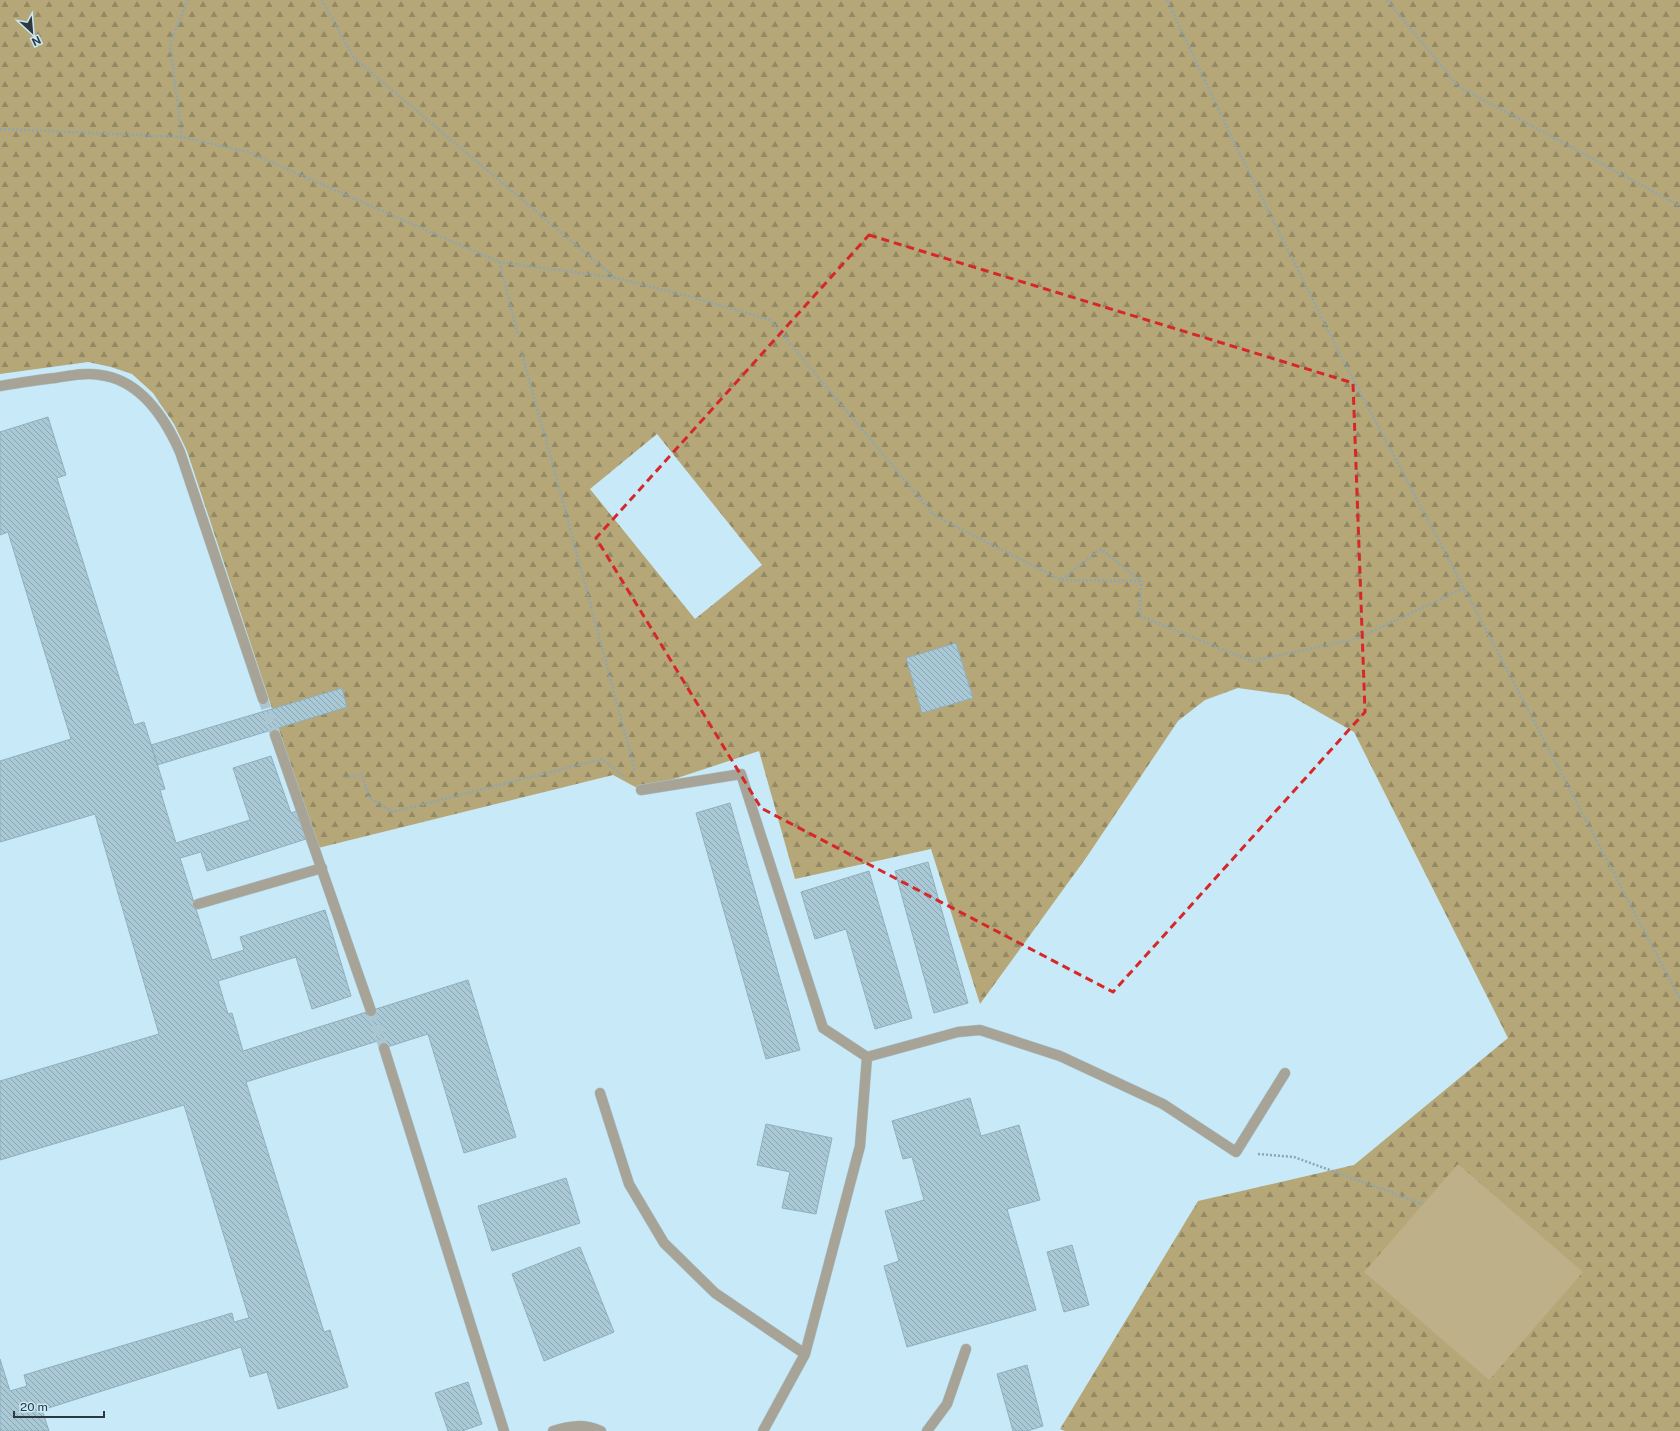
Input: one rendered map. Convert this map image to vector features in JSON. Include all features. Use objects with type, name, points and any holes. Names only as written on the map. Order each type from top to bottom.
[{"type":"lane","points":[[0,386],[79,374],[100,374],[115,378],[132,387],[149,401],[173,435],[180,452],[263,699]]},
{"type":"lane","points":[[275,735],[371,1011]]},
{"type":"lane","points":[[640,790],[741,774],[823,1028],[867,1056],[958,1032],[980,1030],[1060,1056],[1163,1104],[1236,1152],[1285,1073]]},
{"type":"lane","points":[[198,904],[322,868]]},
{"type":"lane","points":[[384,1048],[504,1431]]},
{"type":"lane","points":[[763,1431],[805,1354],[860,1146],[867,1056]]},
{"type":"lane","points":[[600,1093],[629,1184],[664,1243],[715,1293],[805,1354]]},
{"type":"lane","points":[[927,1431],[946,1404],[966,1349]]},
{"type":"lane","points":[[553,1431],[566,1427],[589,1426],[602,1431]]},
{"type":"path","points":[[182,137],[170,43],[188,0]]},
{"type":"path","points":[[322,0],[354,58],[616,278]]},
{"type":"path","points":[[1167,0],[1236,145],[1344,362],[1680,999]]},
{"type":"path","points":[[1387,0],[1458,86],[1680,206]]},
{"type":"path","points":[[0,129],[182,137],[248,152],[499,262],[616,278],[695,298],[770,320],[934,515],[1061,580],[1141,580]]},
{"type":"path","points":[[499,262],[518,335]]},
{"type":"path","points":[[521,351],[640,790]]},
{"type":"path","points":[[1061,580],[1101,549],[1141,580]]},
{"type":"path","points":[[1141,580],[1140,616],[1252,661],[1356,639],[1464,588]]},
{"type":"path","points":[[344,778],[362,774],[369,798],[394,812],[602,759],[640,790]]},
{"type":"path","points":[[1236,1152],[1294,1157],[1424,1204]]},
{"type":"highlighted area","points":[[869,235],[1353,383],[1365,712],[1113,992],[761,808],[596,538]]},
{"type":"green space","points":[[0,0],[1680,0],[1680,1431],[1065,1431],[1060,1429],[1198,1201],[1354,1165],[1508,1038],[1354,732],[1289,695],[1238,688],[1205,700],[1178,721],[1086,858],[980,1004],[931,849],[795,879],[759,751],[641,790],[613,775],[318,848],[187,451],[174,424],[153,393],[132,374],[111,367],[88,362],[0,374]],"holes":[[[657,434],[762,565],[695,619],[590,489]]]},
{"type":"shaded area","points":[[1458,1164],[1583,1272],[1489,1380],[1364,1272]]},
{"type":"building","points":[[48,417],[66,475],[57,478],[134,725],[144,722],[165,789],[160,790],[176,843],[250,820],[233,768],[271,756],[291,813],[297,811],[306,839],[207,871],[201,852],[180,858],[212,960],[244,950],[240,937],[325,910],[351,996],[312,1009],[296,957],[218,981],[228,1014],[232,1013],[243,1051],[468,980],[516,1137],[464,1153],[428,1034],[384,1048],[381,1040],[246,1082],[324,1332],[330,1330],[348,1387],[278,1409],[267,1372],[250,1377],[241,1347],[42,1410],[49,1431],[0,1431],[0,1359],[10,1391],[27,1386],[24,1375],[232,1313],[234,1322],[249,1318],[184,1105],[0,1160],[0,1081],[159,1034],[95,814],[0,842],[0,761],[71,739],[8,532],[0,535],[0,432]]},
{"type":"building","points":[[956,643],[973,698],[922,713],[906,658]]},
{"type":"building","points":[[342,688],[347,707],[157,765],[151,745]]},
{"type":"building","points":[[730,803],[800,1050],[766,1059],[696,813]]},
{"type":"building","points":[[928,862],[968,1003],[934,1013],[895,871]]},
{"type":"building","points":[[869,871],[912,1018],[875,1029],[846,929],[815,939],[801,892]]},
{"type":"building","points":[[970,1098],[981,1136],[1019,1125],[1040,1200],[1007,1209],[1036,1310],[907,1347],[884,1266],[899,1261],[885,1211],[924,1200],[912,1157],[903,1159],[892,1121]]},
{"type":"building","points":[[766,1124],[832,1138],[816,1214],[782,1208],[790,1172],[757,1165]]},
{"type":"building","points":[[566,1178],[580,1223],[492,1251],[478,1206]]},
{"type":"building","points":[[1072,1245],[1089,1305],[1064,1312],[1047,1252]]},
{"type":"building","points":[[580,1247],[614,1332],[544,1361],[512,1274]]},
{"type":"building","points":[[1027,1365],[1043,1426],[1027,1431],[1013,1431],[997,1374]]},
{"type":"building","points":[[468,1382],[482,1424],[462,1431],[448,1431],[435,1393]]},
{"type":"tunnel","points":[[263,699],[275,735]]},
{"type":"tunnel","points":[[371,1011],[384,1048]]}]
